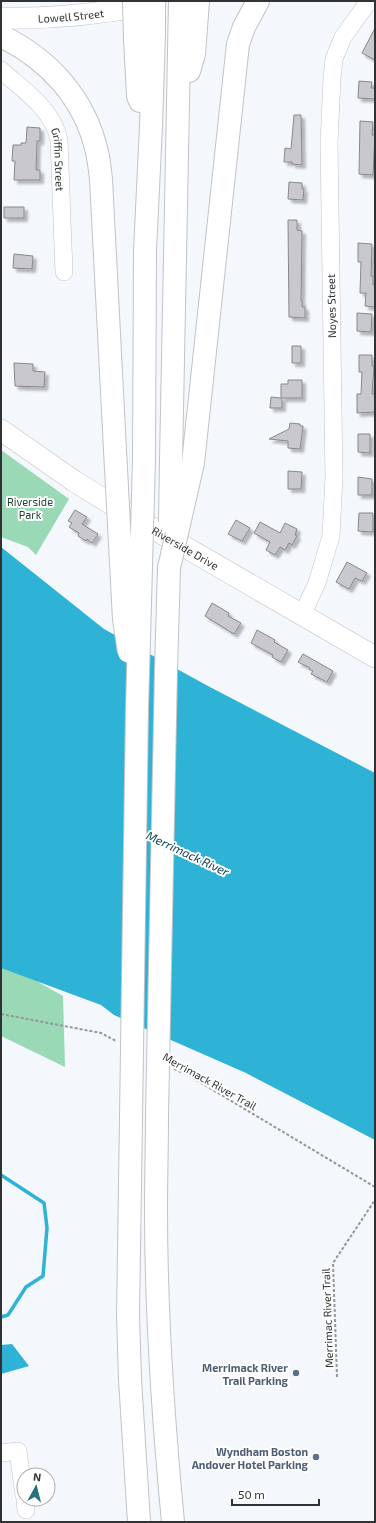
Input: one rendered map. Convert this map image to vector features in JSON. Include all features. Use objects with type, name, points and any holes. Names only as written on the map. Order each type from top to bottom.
[{"type":"highway","points":[[134,1],[144,36],[151,126],[145,251],[144,460],[137,709],[128,1254],[130,1386],[139,1522]]},
{"type":"highway","points":[[144,36],[154,1]]},
{"type":"highway","points":[[173,1522],[160,1355],[156,1210],[179,100],[191,16],[180,1]]},
{"type":"highway","points":[[169,568],[193,463],[238,44],[244,27],[258,1]]},
{"type":"highway","points":[[1,36],[18,44],[41,60],[63,81],[84,114],[97,152],[101,179],[124,619],[137,709]]},
{"type":"main road","name":"Lowell Street","points":[[1,18],[71,16],[109,12],[164,1]]},
{"type":"main road","name":"Riverside Drive","points":[[1,430],[67,476],[116,507],[375,657]]},
{"type":"street","name":"Noyes Street","points":[[302,615],[325,562],[331,536],[334,477],[331,190],[329,143],[334,59],[343,36],[369,1]]},
{"type":"street","name":"Griffin Street","points":[[1,70],[42,106],[53,121],[57,130],[59,140],[64,272]]},
{"type":"street","points":[[1,1453],[18,1451],[20,1467]]},
{"type":"path","points":[[1,1014],[101,1033],[121,1043]]},
{"type":"path","name":"Merrimack River Trail","points":[[174,1068],[375,1188]]},
{"type":"path","name":"Merrimac River Trail","points":[[337,1377],[333,1263],[375,1200]]},
{"type":"green space","name":"Riverside Park","points":[[1,450],[69,499],[36,555],[28,547],[1,537]]},
{"type":"green space","points":[[1,961],[63,996],[65,1067],[1,1036]]},
{"type":"water","name":"Merrimack River","points":[[1,547],[104,629],[208,686],[375,773],[375,1140],[246,1073],[114,1015],[101,1005],[1,968]]},
{"type":"water","points":[[12,1344],[29,1366],[1,1374],[1,1345]]},
{"type":"building","points":[[375,28],[375,60],[362,53]]},
{"type":"building","points":[[359,81],[372,82],[371,88],[375,88],[375,99],[358,98]]},
{"type":"building","points":[[294,115],[301,115],[302,165],[292,164],[292,162],[284,162],[285,148],[291,149]]},
{"type":"building","points":[[360,121],[373,122],[372,135],[375,135],[373,175],[359,174]]},
{"type":"building","points":[[27,127],[40,128],[40,141],[37,141],[36,170],[40,170],[40,180],[14,180],[15,161],[12,161],[13,145],[21,145],[21,143],[26,143]]},
{"type":"building","points":[[289,182],[302,183],[302,189],[304,189],[303,200],[288,199]]},
{"type":"building","points":[[4,207],[24,207],[24,218],[4,218]]},
{"type":"building","points":[[288,220],[297,220],[297,230],[302,231],[301,301],[302,307],[305,307],[305,318],[289,317]]},
{"type":"building","points":[[358,243],[372,244],[371,276],[373,276],[373,285],[375,285],[375,307],[365,306],[366,293],[360,293],[361,262],[358,262]]},
{"type":"building","points":[[14,254],[33,256],[32,269],[13,268]]},
{"type":"building","points":[[357,313],[372,314],[371,332],[357,331]]},
{"type":"building","points":[[292,346],[301,346],[301,363],[292,363]]},
{"type":"building","points":[[359,355],[372,355],[372,366],[374,366],[372,394],[375,394],[375,412],[357,413],[357,394],[361,394],[362,372],[359,372]]},
{"type":"building","points":[[14,363],[33,364],[33,371],[45,372],[44,387],[15,386]]},
{"type":"building","points":[[288,380],[302,380],[302,398],[282,398],[282,408],[270,408],[271,397],[281,398],[281,384],[288,384]]},
{"type":"building","points":[[290,423],[300,424],[300,426],[303,426],[300,449],[288,448],[288,441],[269,439],[289,429]]},
{"type":"building","points":[[358,434],[370,434],[370,453],[358,452]]},
{"type":"building","points":[[288,471],[302,472],[301,489],[288,489]]},
{"type":"building","points":[[358,477],[372,479],[372,495],[358,495]]},
{"type":"building","points":[[75,510],[87,517],[82,524],[98,534],[92,543],[87,539],[86,541],[78,536],[79,533],[69,527],[72,523],[68,521]]},
{"type":"building","points":[[359,513],[373,513],[373,532],[358,531]]},
{"type":"building","points":[[236,520],[250,528],[242,541],[228,534]]},
{"type":"building","points":[[260,522],[280,533],[285,523],[297,529],[295,535],[297,536],[292,545],[289,543],[285,550],[280,547],[275,555],[266,550],[270,542],[254,533]]},
{"type":"building","points":[[347,562],[367,573],[362,581],[355,578],[349,589],[336,582]]},
{"type":"building","points":[[212,603],[229,613],[228,616],[241,623],[234,634],[205,616]]},
{"type":"building","points":[[257,630],[275,640],[274,642],[288,650],[281,662],[272,657],[273,655],[251,643]]},
{"type":"building","points":[[303,654],[333,671],[327,682],[311,674],[313,671],[309,669],[310,668],[298,662]]},
{"type":"waterway","points":[[1,1175],[44,1203],[47,1228],[43,1276],[26,1287],[8,1315],[1,1317]]},
{"type":"place","name":"Merrimack River Trail Parking","points":[[296,1373]]},
{"type":"place","name":"Wyndham Boston Andover Hotel Parking","points":[[316,1457]]}]
